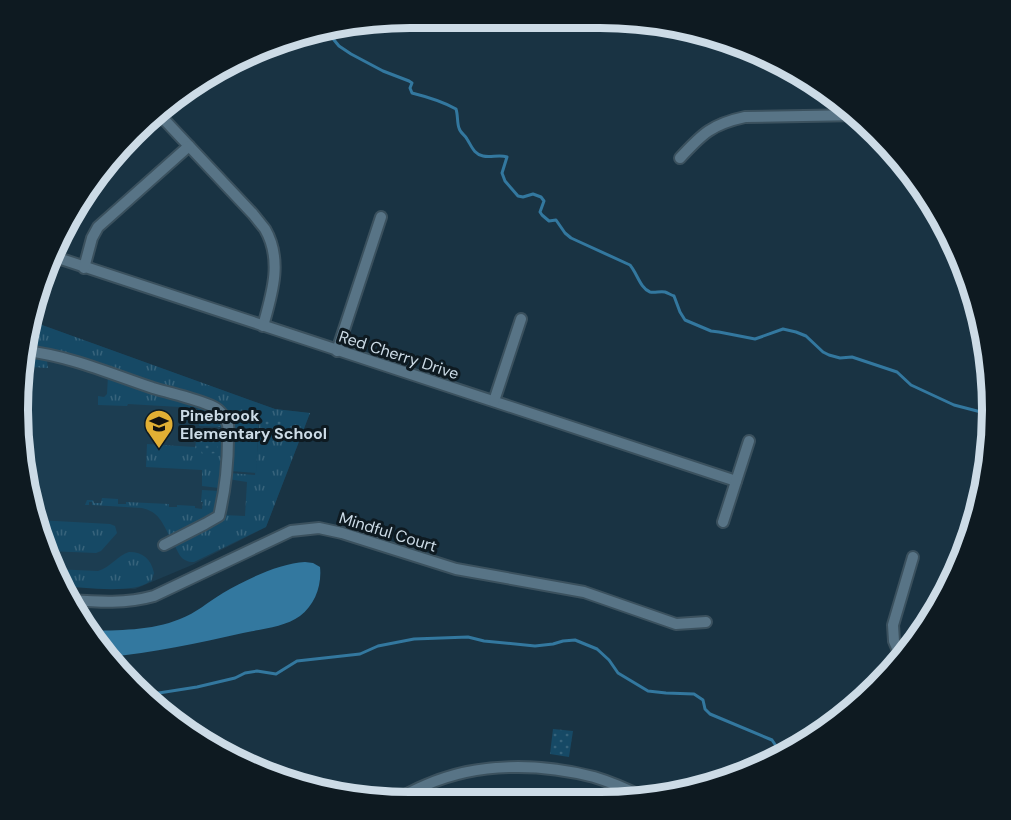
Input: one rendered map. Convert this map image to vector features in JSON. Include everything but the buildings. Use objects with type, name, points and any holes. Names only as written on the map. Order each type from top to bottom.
[{"type":"street","points":[[680,158],[698,139],[716,126],[730,120],[745,117],[844,116]]},
{"type":"street","points":[[163,119],[253,214],[264,229],[273,248],[275,266],[274,287],[263,326]]},
{"type":"street","points":[[84,267],[92,238],[98,227],[189,146]]},
{"type":"street","points":[[338,351],[381,217]]},
{"type":"street","name":"Red Cherry Drive","points":[[60,259],[736,481]]},
{"type":"street","points":[[494,401],[521,319]]},
{"type":"street","points":[[33,352],[87,364],[216,408],[221,414],[228,425],[228,447],[223,500],[219,516],[164,545]]},
{"type":"street","points":[[723,522],[749,441]]},
{"type":"street","name":"Mindful Court","points":[[80,600],[138,601],[154,596],[291,531],[319,528],[342,533],[456,569],[584,592],[676,624],[706,622]]},
{"type":"street","points":[[898,650],[894,641],[893,625],[913,557]]},
{"type":"street","points":[[411,792],[459,774],[493,768],[526,767],[560,770],[596,777],[628,791]]},
{"type":"shaded area","name":"Pinebrook Elementary School","points":[[38,324],[275,409],[310,413],[266,527],[192,565],[135,589],[72,586],[49,533],[41,509],[29,435],[29,385]]},
{"type":"shaded area","points":[[295,563],[313,563],[320,567],[320,581],[310,606],[294,620],[280,625],[175,647],[118,656],[99,631],[134,629],[169,623],[191,614],[223,593],[252,578]]},
{"type":"green space","points":[[38,324],[275,409],[310,413],[266,527],[194,562],[183,559],[174,544],[223,515],[245,516],[247,482],[228,479],[229,473],[255,475],[260,418],[227,414],[151,382],[58,351],[34,346]]},
{"type":"green space","points":[[33,355],[44,357],[48,368],[31,367]]},
{"type":"green space","points":[[108,376],[214,411],[222,427],[199,426],[199,422],[212,423],[210,411],[197,408],[128,404],[127,406],[98,405],[98,396],[104,397],[107,394]]},
{"type":"green space","points":[[234,417],[259,418],[256,473],[230,471]]},
{"type":"green space","points":[[262,418],[282,420],[281,440],[260,438]]},
{"type":"green space","points":[[197,429],[223,431],[219,488],[202,486],[202,470],[146,467],[147,444],[195,447],[195,449],[218,433],[197,431]]},
{"type":"green space","points":[[197,431],[218,433],[218,453],[202,454],[200,449],[195,449]]},
{"type":"green space","points":[[202,490],[219,491],[215,512],[170,537],[159,518],[148,510],[92,505],[92,502],[85,505],[87,500],[101,503],[102,498],[118,499],[118,504],[126,504],[126,502],[169,504],[169,507],[195,506],[195,508],[202,509]]},
{"type":"green space","points":[[45,520],[115,526],[117,533],[101,551],[96,553],[56,551]]},
{"type":"green space","points":[[129,552],[138,553],[148,560],[154,573],[151,582],[120,589],[72,587],[64,569],[98,571]]},
{"type":"green space","points":[[553,729],[573,731],[569,757],[550,754]]},
{"type":"waterway","points":[[332,37],[339,46],[351,54],[412,83],[410,88],[412,93],[456,109],[460,130],[475,152],[486,156],[507,157],[502,173],[505,181],[518,196],[533,194],[541,197],[544,201],[540,212],[549,221],[556,220],[571,238],[630,265],[641,284],[650,292],[665,292],[674,296],[685,320],[711,331],[755,339],[783,329],[796,332],[806,336],[829,355],[840,358],[852,357],[897,372],[911,385],[954,405],[982,413]]},
{"type":"waterway","points":[[154,694],[197,687],[257,671],[276,674],[297,661],[360,654],[378,646],[414,639],[468,637],[484,641],[535,646],[575,640],[597,649],[618,673],[648,691],[694,694],[703,700],[705,709],[710,714],[772,740],[777,748]]},
{"type":"place","name":"Pinebrook Elementary School","points":[[159,450]]}]
